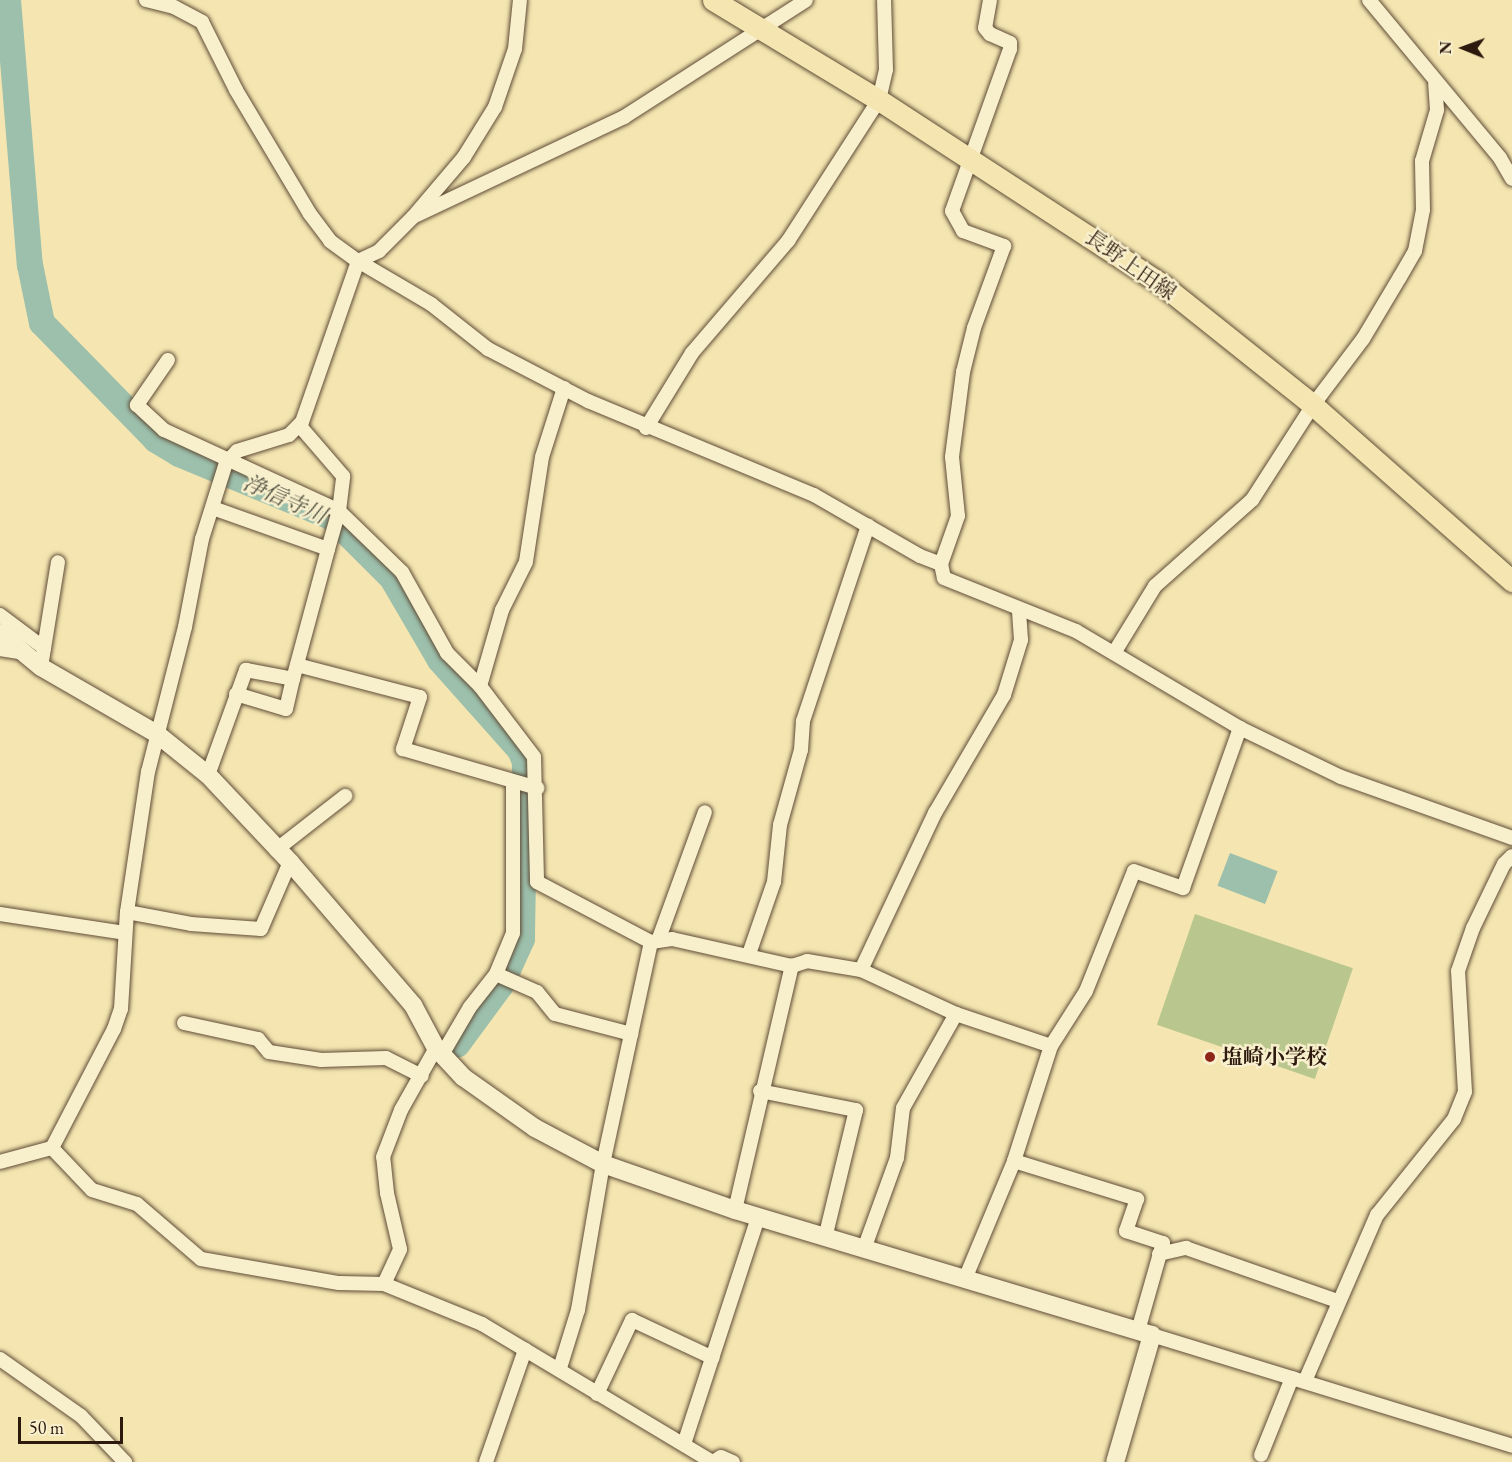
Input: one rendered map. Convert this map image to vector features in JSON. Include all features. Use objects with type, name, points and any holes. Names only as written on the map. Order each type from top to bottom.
[{"type":"main road","name":"長野上田線","points":[[713,0],[879,100],[1164,286],[1313,405],[1512,581]]},
{"type":"street","points":[[146,0],[174,7],[202,22],[236,90],[310,214],[330,241],[358,261],[431,304],[488,349],[646,428],[771,475],[941,564]]},
{"type":"street","points":[[0,1162],[52,1148],[114,1029],[121,1009],[127,912],[157,734],[185,627],[202,539],[227,462],[237,451],[289,435],[299,425],[334,338],[358,261],[379,251],[413,217],[464,157],[495,108],[516,49],[520,0]]},
{"type":"street","points":[[413,217],[624,117],[757,28],[806,0]]},
{"type":"street","points":[[646,428],[692,353],[788,241],[879,100],[886,70],[884,0]]},
{"type":"street","points":[[990,0],[985,28],[990,34],[1010,43],[1010,49],[953,204],[956,225],[1004,246],[963,372],[952,457],[958,516],[941,564],[944,578],[1076,631],[1240,729],[1341,777],[1512,838]]},
{"type":"street","points":[[1369,0],[1436,84],[1500,158],[1512,179]]},
{"type":"street","points":[[1114,653],[1155,586],[1252,500],[1313,405],[1363,339],[1415,251],[1425,194],[1422,161],[1437,110],[1436,84]]},
{"type":"street","points":[[168,360],[138,405],[164,430],[227,462],[338,511],[402,572],[447,653],[480,686],[534,758],[535,881]]},
{"type":"street","points":[[480,686],[502,610],[526,562],[542,457],[564,387]]},
{"type":"street","points":[[236,694],[286,709],[338,511],[343,476],[299,425]]},
{"type":"street","points":[[213,508],[328,549]]},
{"type":"street","points":[[749,954],[774,882],[780,825],[801,750],[803,721],[868,526]]},
{"type":"street","points":[[41,667],[58,562]]},
{"type":"street","points":[[861,970],[935,813],[1004,695],[1021,640],[1019,610]]},
{"type":"street","points":[[0,615],[44,648]]},
{"type":"street","points":[[0,633],[41,667],[157,734],[208,775],[276,850],[290,862],[413,1005],[440,1051],[463,1077],[535,1128],[603,1164],[758,1218],[1145,1333],[1512,1446]]},
{"type":"street","points":[[0,649],[24,653]]},
{"type":"street","points":[[208,775],[246,670],[295,672],[420,697],[403,749],[535,788]]},
{"type":"street","points":[[965,1279],[1014,1161],[1051,1046],[1086,991],[1134,871],[1183,888],[1240,729]]},
{"type":"street","points":[[384,1284],[400,1249],[387,1193],[383,1157],[401,1110],[470,1007],[502,977],[513,933],[514,783]]},
{"type":"street","points":[[276,850],[345,796]]},
{"type":"street","points":[[560,1368],[578,1310],[603,1164],[630,1034],[654,941],[705,812]]},
{"type":"street","points":[[1260,1455],[1299,1380],[1377,1215],[1455,1119],[1465,1092],[1458,971],[1473,928],[1504,864],[1512,856]]},
{"type":"street","points":[[127,912],[191,924],[261,929],[290,862]]},
{"type":"street","points":[[515,881],[535,881],[654,941],[672,939],[749,954],[792,966],[807,961],[861,970],[956,1014],[1051,1046]]},
{"type":"street","points":[[0,914],[126,933]]},
{"type":"street","points":[[735,1210],[760,1091],[792,966]]},
{"type":"street","points":[[502,977],[537,992],[555,1014],[630,1034]]},
{"type":"street","points":[[864,1249],[897,1158],[903,1108],[956,1014]]},
{"type":"street","points":[[184,1023],[258,1039],[269,1052],[321,1060],[386,1058],[422,1076]]},
{"type":"street","points":[[760,1091],[856,1110],[825,1238]]},
{"type":"street","points":[[52,1148],[92,1190],[137,1204],[201,1259],[339,1283],[384,1284],[482,1324],[560,1368],[597,1394],[713,1462],[721,1457],[733,1462]]},
{"type":"street","points":[[1014,1161],[1137,1199],[1126,1231],[1163,1243],[1115,1462]]},
{"type":"street","points":[[684,1444],[758,1218]]},
{"type":"street","points":[[1159,1254],[1186,1248],[1337,1301]]},
{"type":"street","points":[[597,1394],[632,1320],[712,1358]]},
{"type":"street","points":[[486,1462],[525,1350]]},
{"type":"street","points":[[0,1359],[81,1416],[124,1462]]},
{"type":"green space","points":[[1195,914],[1353,968],[1315,1079],[1157,1025]]},
{"type":"shaded area","points":[[1230,853],[1278,871],[1265,904],[1217,886]]},
{"type":"waterway","name":"浄信寺川","points":[[8,0],[30,265],[42,323],[156,440],[179,454],[331,517],[392,578],[440,660],[520,750],[525,762],[522,939],[501,985],[457,1045]]},
{"type":"place","name":"塩崎小学校","points":[[1210,1057]]}]
